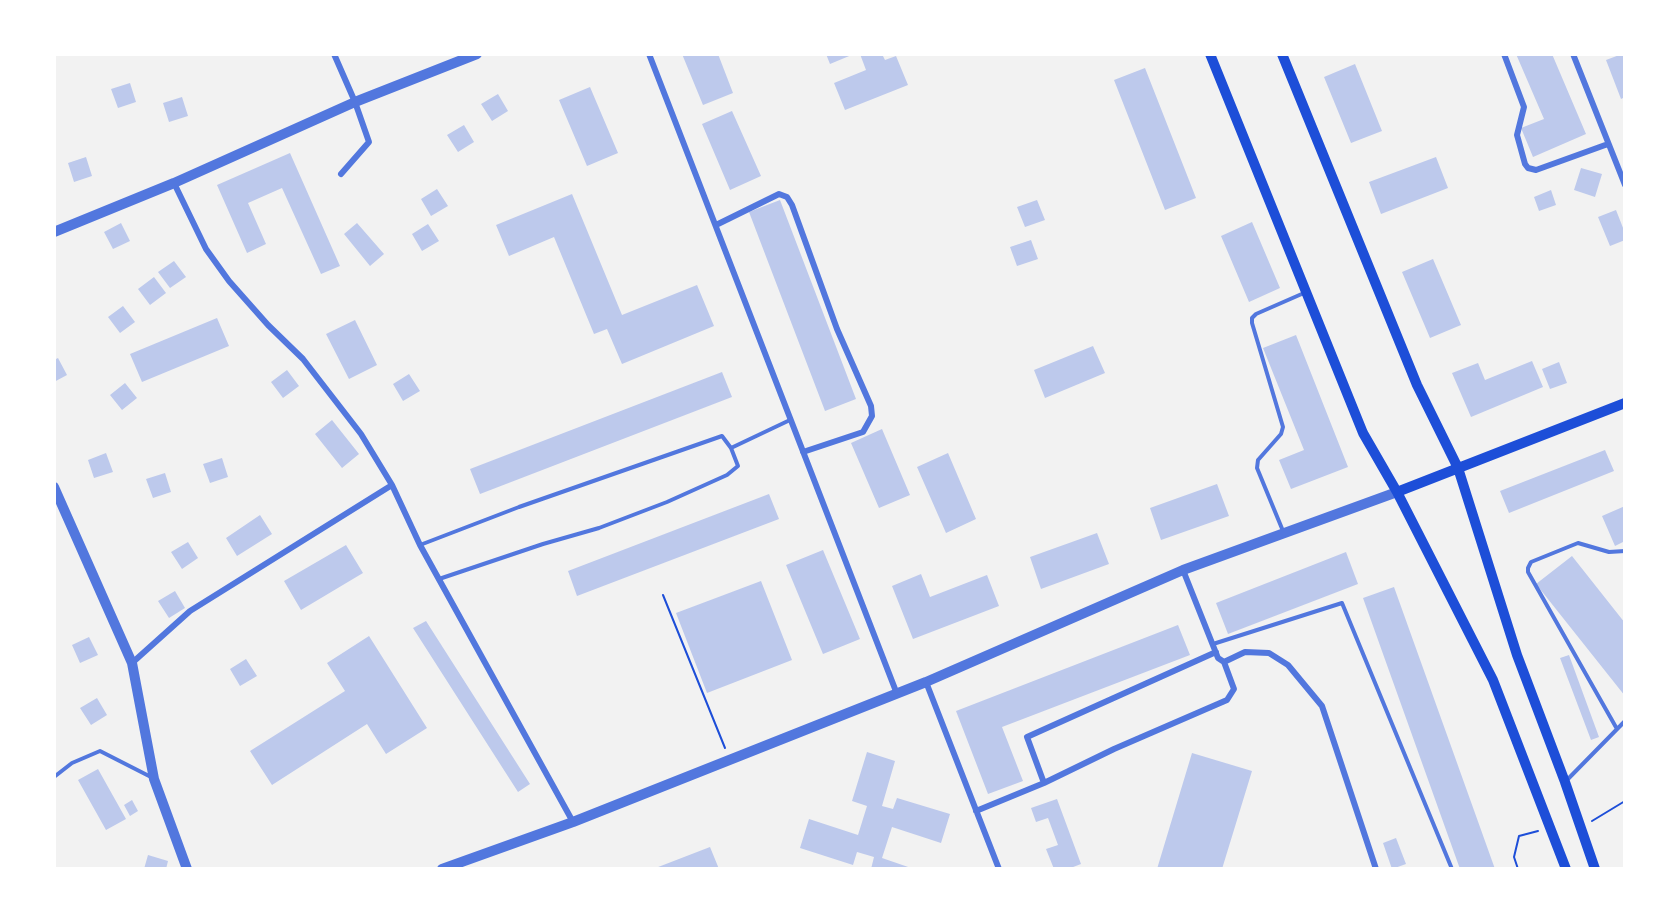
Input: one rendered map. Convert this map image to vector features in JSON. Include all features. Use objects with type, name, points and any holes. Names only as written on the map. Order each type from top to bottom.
[{"type":"main road","points":[[1210,54],[1363,433],[1397,492],[1493,680],[1566,869]]},
{"type":"main road","points":[[1282,54],[1417,385],[1458,468],[1517,655],[1595,869]]},
{"type":"main road","points":[[1397,492],[1625,403]]},
{"type":"street","points":[[334,54],[369,142],[341,174]]},
{"type":"street","points":[[54,232],[174,183],[355,102],[477,54]]},
{"type":"street","points":[[649,54],[897,694]]},
{"type":"street","points":[[1504,54],[1524,107],[1517,135],[1528,168],[1536,170],[1608,144]]},
{"type":"street","points":[[1573,54],[1625,183]]},
{"type":"street","points":[[174,183],[206,249],[229,281],[268,325],[303,359],[361,435],[392,485],[420,545],[573,822]]},
{"type":"street","points":[[716,225],[779,194],[787,197],[837,329],[871,406],[872,416],[863,432],[803,452]]},
{"type":"street","points":[[132,663],[190,612],[392,485]]},
{"type":"street","points":[[54,487],[132,663],[154,779],[187,869]]},
{"type":"street","points":[[442,869],[573,822],[897,694],[1183,570],[1397,492]]},
{"type":"street","points":[[976,812],[1227,700],[1234,689],[1224,662],[1218,658],[1183,570]]},
{"type":"street","points":[[1044,783],[1027,737],[1216,652]]},
{"type":"street","points":[[1224,662],[1245,652],[1269,654],[1288,665],[1322,706],[1376,869]]},
{"type":"street","points":[[926,682],[999,869]]},
{"type":"lane","points":[[1283,532],[1257,468],[1258,460],[1281,434],[1283,427],[1252,318],[1256,314],[1306,292]]},
{"type":"lane","points":[[731,448],[791,420]]},
{"type":"lane","points":[[420,545],[519,507],[722,436],[731,448],[738,466],[727,475],[667,502],[599,528],[439,579]]},
{"type":"lane","points":[[1617,729],[1528,572],[1528,568],[1532,562],[1578,543],[1609,552],[1625,551]]},
{"type":"lane","points":[[1213,644],[1342,603],[1452,869]]},
{"type":"lane","points":[[1565,782],[1625,721]]},
{"type":"lane","points":[[54,777],[72,764],[100,751],[154,779]]},
{"type":"path","points":[[663,595],[730,760]]},
{"type":"path","points":[[1518,869],[1514,857],[1519,836],[1550,828]]},
{"type":"building","points":[[682,54],[718,54],[733,93],[703,105]]},
{"type":"building","points":[[826,54],[854,54],[830,64]]},
{"type":"building","points":[[860,54],[882,54],[885,60],[896,56],[908,85],[845,110],[834,83],[866,70]]},
{"type":"building","points":[[1516,54],[1552,54],[1586,134],[1533,157],[1521,128],[1544,119]]},
{"type":"building","points":[[1625,54],[1625,97],[1621,99],[1606,60]]},
{"type":"building","points":[[1355,64],[1382,131],[1351,143],[1324,77]]},
{"type":"building","points":[[1145,68],[1196,198],[1165,210],[1114,80]]},
{"type":"building","points":[[130,83],[136,102],[118,108],[111,89]]},
{"type":"building","points":[[590,87],[618,153],[587,166],[559,100]]},
{"type":"building","points":[[498,94],[508,111],[492,121],[481,104]]},
{"type":"building","points":[[182,97],[188,116],[169,122],[163,103]]},
{"type":"building","points":[[732,111],[761,176],[730,190],[702,124]]},
{"type":"building","points":[[464,125],[474,142],[458,152],[447,135]]},
{"type":"building","points":[[290,153],[340,266],[321,274],[282,188],[248,203],[266,244],[247,253],[217,185]]},
{"type":"building","points":[[86,157],[92,176],[74,182],[68,163]]},
{"type":"building","points":[[1436,157],[1448,188],[1381,214],[1369,182]]},
{"type":"building","points":[[1581,168],[1602,174],[1595,197],[1574,190]]},
{"type":"building","points":[[437,189],[448,206],[431,216],[421,199]]},
{"type":"building","points":[[1551,190],[1556,205],[1539,211],[1534,197]]},
{"type":"building","points":[[572,194],[622,315],[697,285],[714,326],[622,364],[607,329],[594,334],[554,237],[509,256],[496,225]]},
{"type":"building","points":[[780,200],[856,399],[825,411],[749,212]]},
{"type":"building","points":[[1037,200],[1045,220],[1025,227],[1017,207]]},
{"type":"building","points":[[1616,210],[1625,233],[1625,240],[1610,246],[1598,217]]},
{"type":"building","points":[[1252,222],[1280,288],[1249,302],[1221,236]]},
{"type":"building","points":[[121,223],[130,241],[113,249],[104,232]]},
{"type":"building","points":[[357,223],[384,254],[370,266],[344,234]]},
{"type":"building","points":[[428,224],[439,241],[422,251],[412,234]]},
{"type":"building","points":[[1031,240],[1038,259],[1017,266],[1010,247]]},
{"type":"building","points":[[1433,259],[1461,325],[1430,338],[1402,272]]},
{"type":"building","points":[[174,261],[186,277],[170,288],[158,272]]},
{"type":"building","points":[[154,277],[166,293],[150,305],[138,289]]},
{"type":"building","points":[[123,306],[135,322],[120,333],[108,317]]},
{"type":"building","points":[[217,318],[229,346],[142,382],[130,354]]},
{"type":"building","points":[[355,320],[377,365],[349,379],[326,334]]},
{"type":"building","points":[[1296,335],[1348,467],[1291,489],[1279,460],[1304,450],[1263,348]]},
{"type":"building","points":[[1093,346],[1105,373],[1045,398],[1034,370]]},
{"type":"building","points":[[58,358],[67,375],[54,382],[54,360]]},
{"type":"building","points":[[1532,361],[1543,387],[1471,417],[1452,373],[1478,363],[1485,380]]},
{"type":"building","points":[[1559,362],[1567,383],[1550,389],[1542,369]]},
{"type":"building","points":[[287,370],[299,386],[283,398],[271,382]]},
{"type":"building","points":[[722,372],[732,397],[480,494],[470,469]]},
{"type":"building","points":[[409,374],[420,391],[403,401],[393,384]]},
{"type":"building","points":[[125,383],[137,398],[122,410],[110,395]]},
{"type":"building","points":[[332,420],[359,454],[342,468],[315,434]]},
{"type":"building","points":[[882,429],[910,495],[879,508],[851,443]]},
{"type":"building","points":[[1605,450],[1614,471],[1509,513],[1500,491]]},
{"type":"building","points":[[106,453],[113,472],[94,478],[88,460]]},
{"type":"building","points":[[948,453],[976,519],[946,533],[917,467]]},
{"type":"building","points":[[222,458],[228,477],[210,483],[203,464]]},
{"type":"building","points":[[165,473],[171,492],[153,498],[146,479]]},
{"type":"building","points":[[1217,484],[1229,516],[1161,540],[1150,508]]},
{"type":"building","points":[[769,494],[779,519],[577,596],[568,571]]},
{"type":"building","points":[[1625,506],[1625,541],[1615,546],[1602,516]]},
{"type":"building","points":[[260,515],[272,534],[237,556],[226,538]]},
{"type":"building","points":[[1097,533],[1109,564],[1041,589],[1030,557]]},
{"type":"building","points":[[188,542],[198,558],[182,569],[171,552]]},
{"type":"building","points":[[346,545],[363,573],[301,610],[284,581]]},
{"type":"building","points":[[823,550],[860,639],[823,654],[786,565]]},
{"type":"building","points":[[1346,552],[1358,584],[1228,634],[1216,603]]},
{"type":"building","points":[[1572,556],[1625,623],[1625,696],[1536,584]]},
{"type":"building","points":[[921,574],[930,597],[987,575],[999,606],[913,639],[892,586]]},
{"type":"building","points":[[761,581],[792,660],[707,693],[676,613]]},
{"type":"building","points":[[1394,587],[1495,869],[1460,869],[1363,598]]},
{"type":"building","points":[[175,591],[185,608],[169,618],[158,601]]},
{"type":"building","points":[[426,621],[530,784],[518,792],[413,628]]},
{"type":"building","points":[[1178,625],[1190,655],[1002,727],[1023,781],[988,794],[956,711]]},
{"type":"building","points":[[369,636],[427,728],[386,754],[367,724],[272,785],[250,751],[345,691],[327,663]]},
{"type":"building","points":[[89,637],[98,655],[80,663],[72,645]]},
{"type":"building","points":[[1569,655],[1599,737],[1591,740],[1560,658]]},
{"type":"building","points":[[246,659],[257,676],[240,686],[230,669]]},
{"type":"building","points":[[97,698],[107,715],[91,725],[80,708]]},
{"type":"building","points":[[867,752],[895,761],[882,806],[893,809],[897,798],[950,814],[941,843],[892,827],[882,858],[914,869],[871,869],[874,857],[857,852],[853,865],[800,848],[809,819],[858,835],[867,806],[852,801]]},
{"type":"building","points":[[1192,753],[1252,771],[1222,869],[1157,869]]},
{"type":"building","points":[[98,769],[126,819],[106,830],[78,780]]},
{"type":"building","points":[[1057,799],[1081,864],[1068,869],[1054,869],[1046,849],[1058,845],[1048,818],[1036,822],[1031,808]]},
{"type":"building","points":[[132,800],[138,811],[130,816],[124,805]]},
{"type":"building","points":[[1396,838],[1406,864],[1392,869],[1383,843]]},
{"type":"building","points":[[710,847],[719,869],[653,869]]},
{"type":"building","points":[[148,855],[168,861],[166,869],[144,869]]}]
